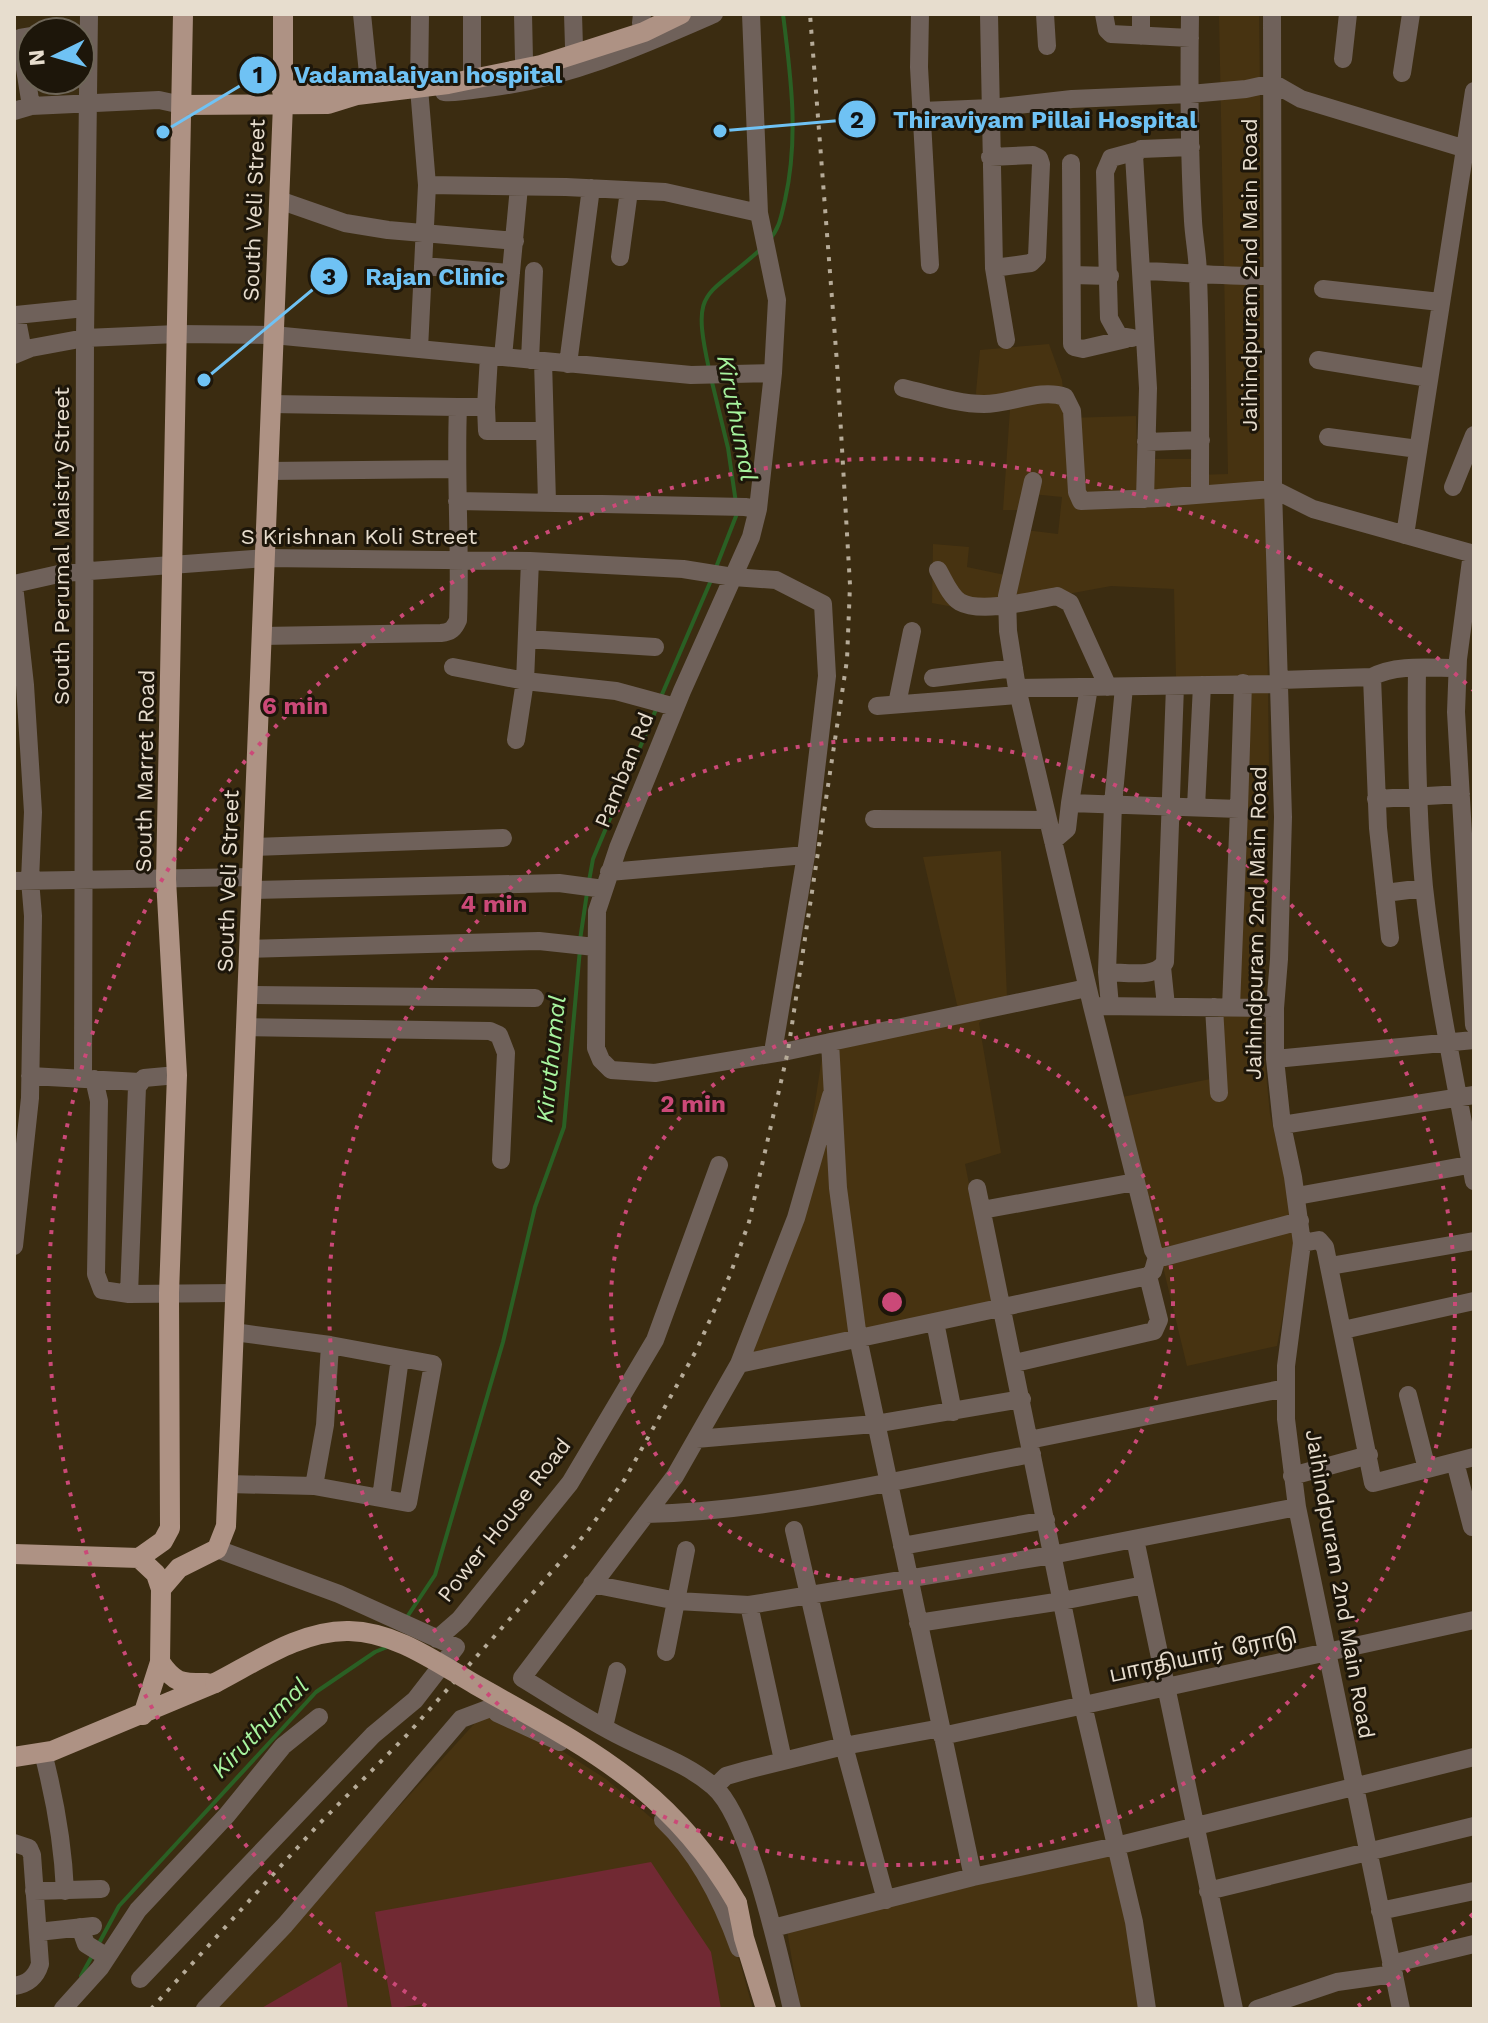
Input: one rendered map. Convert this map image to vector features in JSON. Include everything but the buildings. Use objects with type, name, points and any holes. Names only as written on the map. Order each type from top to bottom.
[{"type":"main road","name":"South Marret Road","points":[[170,1528],[169,1293],[177,1075],[166,879],[183,14]]},
{"type":"main road","name":"South Veli Street","points":[[217,1549],[226,1526],[228,1484],[283,98],[283,14]]},
{"type":"main road","points":[[182,99],[283,98],[324,89],[363,94],[433,86],[541,65],[644,32],[681,14]]},
{"type":"main road","points":[[170,1528],[179,1549],[197,1558]]},
{"type":"main road","points":[[14,1554],[139,1558],[163,1541],[170,1528]]},
{"type":"main road","points":[[161,1589],[179,1568],[217,1549]]},
{"type":"main road","points":[[139,1558],[156,1574],[161,1589],[160,1662],[143,1715]]},
{"type":"main road","points":[[14,1757],[43,1753],[143,1715],[316,1634],[347,1631],[386,1636],[597,1753],[632,1779],[690,1836],[717,1869],[754,1934],[779,2009]]},
{"type":"main road","points":[[160,1662],[179,1682],[215,1683]]},
{"type":"main road","points":[[738,1907],[744,1938],[766,2009]]},
{"type":"street","name":"South Perumal Maistry Street","points":[[89,14],[85,308],[85,879],[89,1079],[99,1101],[96,1274],[102,1290],[129,1294]]},
{"type":"street","points":[[362,14],[363,94]]},
{"type":"street","points":[[419,349],[433,86],[420,14]]},
{"type":"street","points":[[472,14],[472,71]]},
{"type":"street","points":[[523,14],[524,60]]},
{"type":"street","points":[[573,14],[574,47]]},
{"type":"street","points":[[433,86],[444,78],[574,47],[659,14]]},
{"type":"street","points":[[433,86],[450,93],[556,75],[634,49],[714,14]]},
{"type":"street","name":"Pamban Rd","points":[[751,14],[760,220],[777,300],[773,373],[743,508],[751,537],[664,703],[597,883],[597,911],[585,945],[596,1048],[601,1060],[611,1070],[655,1073],[1096,1000],[1166,1006],[1275,1008]]},
{"type":"street","points":[[920,14],[930,265]]},
{"type":"street","points":[[989,14],[994,268],[1006,340]]},
{"type":"street","points":[[1045,14],[1047,46]]},
{"type":"street","points":[[1104,14],[1107,30],[1111,34],[1190,38]]},
{"type":"street","points":[[1141,14],[1141,36]]},
{"type":"street","points":[[1190,14],[1191,147],[1198,272],[1200,495]]},
{"type":"street","name":"Jaihindpuram 2nd Main Road","points":[[1272,14],[1270,276],[1283,817],[1275,1059],[1282,1125],[1297,1196],[1302,1243],[1287,1353],[1286,1419],[1297,1507],[1401,2009]]},
{"type":"street","points":[[1343,59],[1348,14]]},
{"type":"street","points":[[1402,73],[1411,14]]},
{"type":"street","points":[[922,111],[991,108],[1072,99],[1190,94],[1246,89],[1273,83],[1301,99],[1471,151]]},
{"type":"street","points":[[1405,535],[1440,302],[1471,151],[1474,91]]},
{"type":"street","points":[[23,108],[182,99]]},
{"type":"street","points":[[1272,113],[1301,99]]},
{"type":"street","points":[[1126,339],[1114,332],[1109,318],[1105,172],[1111,158],[1137,151],[1191,147]]},
{"type":"street","points":[[1137,151],[1134,160],[1147,338],[1145,499]]},
{"type":"street","points":[[990,157],[1033,155],[1039,158],[1041,164],[1037,257],[1031,263],[994,268]]},
{"type":"street","points":[[1071,163],[1071,339],[1074,347],[1083,349],[1126,339],[1147,338]]},
{"type":"street","points":[[427,185],[665,192],[760,220]]},
{"type":"street","points":[[519,187],[511,273],[486,407],[487,431],[543,431]]},
{"type":"street","points":[[568,364],[591,188]]},
{"type":"street","points":[[620,257],[629,191]]},
{"type":"street","points":[[279,200],[345,223],[425,234],[515,241]]},
{"type":"street","points":[[423,266],[511,273]]},
{"type":"street","points":[[534,271],[536,361],[547,502]]},
{"type":"street","points":[[1141,271],[1198,272],[1231,277],[1270,276]]},
{"type":"street","points":[[1072,275],[1110,276]]},
{"type":"street","points":[[1323,289],[1440,302]]},
{"type":"street","points":[[85,308],[16,315],[18,353],[85,338],[177,334],[273,335],[568,364],[710,374],[773,373]]},
{"type":"street","points":[[1318,360],[1429,378]]},
{"type":"street","points":[[903,388],[988,404],[1061,395],[1069,402],[1072,411],[1077,492],[1081,501],[1273,489],[1313,509],[1473,554],[1458,658],[1461,794],[1474,1025]]},
{"type":"street","points":[[271,404],[486,407]]},
{"type":"street","points":[[261,636],[450,632],[458,620],[461,560],[455,469],[458,407]]},
{"type":"street","points":[[1453,487],[1474,435]]},
{"type":"street","points":[[1328,437],[1418,449]]},
{"type":"street","points":[[1146,442],[1201,440]]},
{"type":"street","points":[[268,471],[455,469]]},
{"type":"street","points":[[739,1364],[1148,1276],[1153,1271],[1157,1257],[1135,1182],[1096,1000],[1048,820],[1018,692],[1008,631],[1007,605],[1033,481]]},
{"type":"street","points":[[457,501],[743,508]]},
{"type":"street","name":"S Krishnan Koli Street","points":[[14,585],[40,576],[86,571],[265,558],[530,561],[706,572],[776,580],[823,604],[827,676],[806,855]]},
{"type":"street","points":[[516,740],[525,681],[530,561]]},
{"type":"street","points":[[938,570],[960,602],[971,606],[1007,605],[1057,596],[1065,598],[1107,687],[1113,804],[1107,972],[1096,1000]]},
{"type":"street","points":[[14,585],[20,686],[33,812],[22,880],[33,916],[22,1051],[30,1076],[18,1166],[15,1234]]},
{"type":"street","points":[[897,704],[912,631]]},
{"type":"street","points":[[527,639],[655,647]]},
{"type":"street","points":[[877,706],[1018,692],[1372,677],[1380,672],[1417,668],[1458,658]]},
{"type":"street","points":[[453,667],[525,681],[616,691],[664,703]]},
{"type":"street","points":[[933,678],[1014,668]]},
{"type":"street","points":[[1297,1196],[1473,1170],[1465,1096],[1446,1042],[1424,888],[1417,797],[1417,668]]},
{"type":"street","points":[[1372,677],[1376,799],[1390,938]]},
{"type":"street","points":[[1219,1093],[1222,1007],[1239,809],[1243,683]]},
{"type":"street","points":[[1196,807],[1202,685]]},
{"type":"street","points":[[1166,1006],[1162,967],[1175,686]]},
{"type":"street","points":[[1053,841],[1067,829],[1070,803],[1107,687]]},
{"type":"street","points":[[1376,799],[1461,794]]},
{"type":"street","points":[[1070,803],[1239,809]]},
{"type":"street","points":[[874,819],[1048,820]]},
{"type":"street","points":[[253,847],[503,838]]},
{"type":"street","points":[[22,880],[166,879],[251,884],[597,883],[806,855],[773,1052]]},
{"type":"street","points":[[1385,893],[1424,888]]},
{"type":"street","points":[[249,949],[539,941],[585,945]]},
{"type":"street","points":[[1107,972],[1153,972],[1162,967]]},
{"type":"street","points":[[247,995],[535,998]]},
{"type":"street","points":[[246,1027],[490,1031],[499,1035],[506,1053],[501,1160]]},
{"type":"street","points":[[1275,1059],[1474,1040]]},
{"type":"street","points":[[830,1042],[838,1188],[858,1338],[973,1877]]},
{"type":"street","points":[[30,1076],[140,1082],[151,1076],[177,1075]]},
{"type":"street","points":[[140,1082],[136,1092],[129,1294],[235,1293]]},
{"type":"street","points":[[792,2009],[773,1928],[740,1829],[730,1806],[715,1787],[678,1762],[622,1737],[522,1678],[675,1476],[739,1364],[796,1218],[831,1096]]},
{"type":"street","points":[[1282,1125],[1465,1096]]},
{"type":"street","name":"Power House Road","points":[[437,1639],[460,1619],[570,1483],[655,1340],[719,1165]]},
{"type":"street","points":[[982,1210],[1135,1182]]},
{"type":"street","points":[[977,1188],[1083,1705],[1134,1922],[1147,2009]]},
{"type":"street","points":[[1157,1257],[1300,1221]]},
{"type":"street","points":[[1302,1243],[1322,1241],[1330,1266],[1373,1483],[1474,1457]]},
{"type":"street","points":[[1330,1266],[1474,1241]]},
{"type":"street","points":[[1015,1363],[1154,1331],[1159,1320],[1148,1276]]},
{"type":"street","points":[[1343,1330],[1474,1301]]},
{"type":"street","points":[[935,1322],[953,1412]]},
{"type":"street","points":[[228,1484],[314,1486],[408,1503],[433,1364],[330,1345],[234,1332]]},
{"type":"street","points":[[314,1486],[325,1425],[330,1345]]},
{"type":"street","points":[[381,1498],[400,1358]]},
{"type":"street","points":[[646,1514],[759,1506],[889,1481],[1286,1388]]},
{"type":"street","points":[[1408,1395],[1427,1469]]},
{"type":"street","points":[[696,1439],[875,1424],[1022,1399]]},
{"type":"street","points":[[1292,1476],[1369,1455]]},
{"type":"street","points":[[1455,1462],[1472,1527]]},
{"type":"street","points":[[592,1584],[677,1601],[749,1605],[1052,1555],[1297,1507]]},
{"type":"street","points":[[902,1546],[1046,1520]]},
{"type":"street","points":[[794,1530],[844,1746],[886,1900]]},
{"type":"street","points":[[1135,1539],[1234,2009]]},
{"type":"street","points":[[140,1979],[373,1735],[415,1700],[456,1647],[339,1594],[217,1549]]},
{"type":"street","points":[[666,1652],[686,1550]]},
{"type":"street","points":[[918,1623],[1144,1585]]},
{"type":"street","points":[[749,1605],[783,1760]]},
{"type":"street","name":"பாரதியார் ரோடு","points":[[715,1787],[726,1776],[844,1746],[942,1732],[1083,1705],[1474,1620]]},
{"type":"street","points":[[604,1727],[617,1671]]},
{"type":"street","points":[[205,2009],[285,1925],[455,1725],[471,1714],[493,1707],[497,1713],[558,1741],[596,1764],[628,1788],[671,1828],[709,1882],[731,1926],[759,2009]]},
{"type":"street","points":[[63,2009],[107,1957],[138,1910],[227,1815],[283,1746],[319,1717]]},
{"type":"street","points":[[43,1753],[63,1847],[65,1891]]},
{"type":"street","points":[[773,1928],[1474,1757]]},
{"type":"street","points":[[1208,1891],[1474,1826]]},
{"type":"street","points":[[14,1843],[29,1848],[32,1855],[38,1932],[37,1973],[32,1980],[14,1986]]},
{"type":"street","points":[[34,1891],[101,1889]]},
{"type":"street","points":[[1380,1911],[1474,1891]]},
{"type":"street","points":[[38,1932],[87,1933],[107,1957]]},
{"type":"street","points":[[1257,2009],[1337,1982],[1474,1944]]},
{"type":"shaded area","points":[[1219,14],[1259,14],[1269,766],[1264,1053],[1270,1114],[1288,1191],[1294,1241],[1277,1346],[1187,1366],[1122,1097],[1220,1077],[1218,1010],[1234,1011],[1241,677],[1176,678],[1174,589],[1111,586],[976,611],[932,603],[933,544],[969,547],[967,567],[1005,575],[1017,529],[1058,534],[1062,497],[1021,493],[1019,510],[1003,510],[1010,410],[978,409],[976,392],[980,350],[1049,344],[1062,380],[1066,418],[1136,416],[1137,459],[1193,459],[1194,475],[1228,474]]},
{"type":"shaded area","points":[[1001,851],[1007,998],[958,1009],[923,857]]},
{"type":"shaded area","points":[[983,1019],[979,1023],[1001,1153],[965,1164],[993,1303],[742,1356],[734,1351],[796,1199],[807,1154],[823,1051]]},
{"type":"shaded area","points":[[489,1717],[559,1749],[606,1779],[663,1828],[690,1859],[735,1945],[753,2009],[215,2009],[475,1723]]},
{"type":"shaded area","points":[[1116,1852],[1150,2009],[800,2009],[787,1930]]},
{"type":"shaded area","points":[[651,1862],[711,1952],[721,2009],[424,2009],[422,2004],[392,2009],[375,1912]]},
{"type":"shaded area","points":[[341,1962],[348,2009],[260,2009]]},
{"type":"waterway","name":"Kiruthumal","points":[[769,240],[781,217],[792,154],[791,84],[783,14]]},
{"type":"waterway","name":"Kiruthumal","points":[[709,369],[702,322],[707,297],[761,249]]},
{"type":"waterway","name":"Kiruthumal","points":[[711,378],[728,448],[736,503]]},
{"type":"waterway","name":"Kiruthumal","points":[[715,570],[738,511]]},
{"type":"waterway","name":"Kiruthumal","points":[[660,699],[712,578]]},
{"type":"waterway","name":"Kiruthumal","points":[[589,881],[593,859],[657,707]]},
{"type":"waterway","name":"Kiruthumal","points":[[580,940],[587,893]]},
{"type":"waterway","name":"Kiruthumal","points":[[405,1620],[435,1575],[503,1342],[535,1207],[564,1127],[580,949]]},
{"type":"waterway","name":"Kiruthumal","points":[[98,1945],[119,1906],[316,1692],[387,1647]]},
{"type":"waterway","name":"Kiruthumal","points":[[81,1976],[92,1956]]},
{"type":"railway","points":[[151,2009],[318,1825],[406,1736],[587,1532],[625,1479],[697,1349],[730,1275],[749,1222],[788,1051],[847,660],[850,585],[837,363],[810,14]]},
{"type":"place","name":"Thiraviyam Pillai Hospital","points":[[720,131]]},
{"type":"place","name":"Vadamalaiyan hospital","points":[[163,132]]},
{"type":"place","name":"Rajan Clinic","points":[[204,380]]}]
